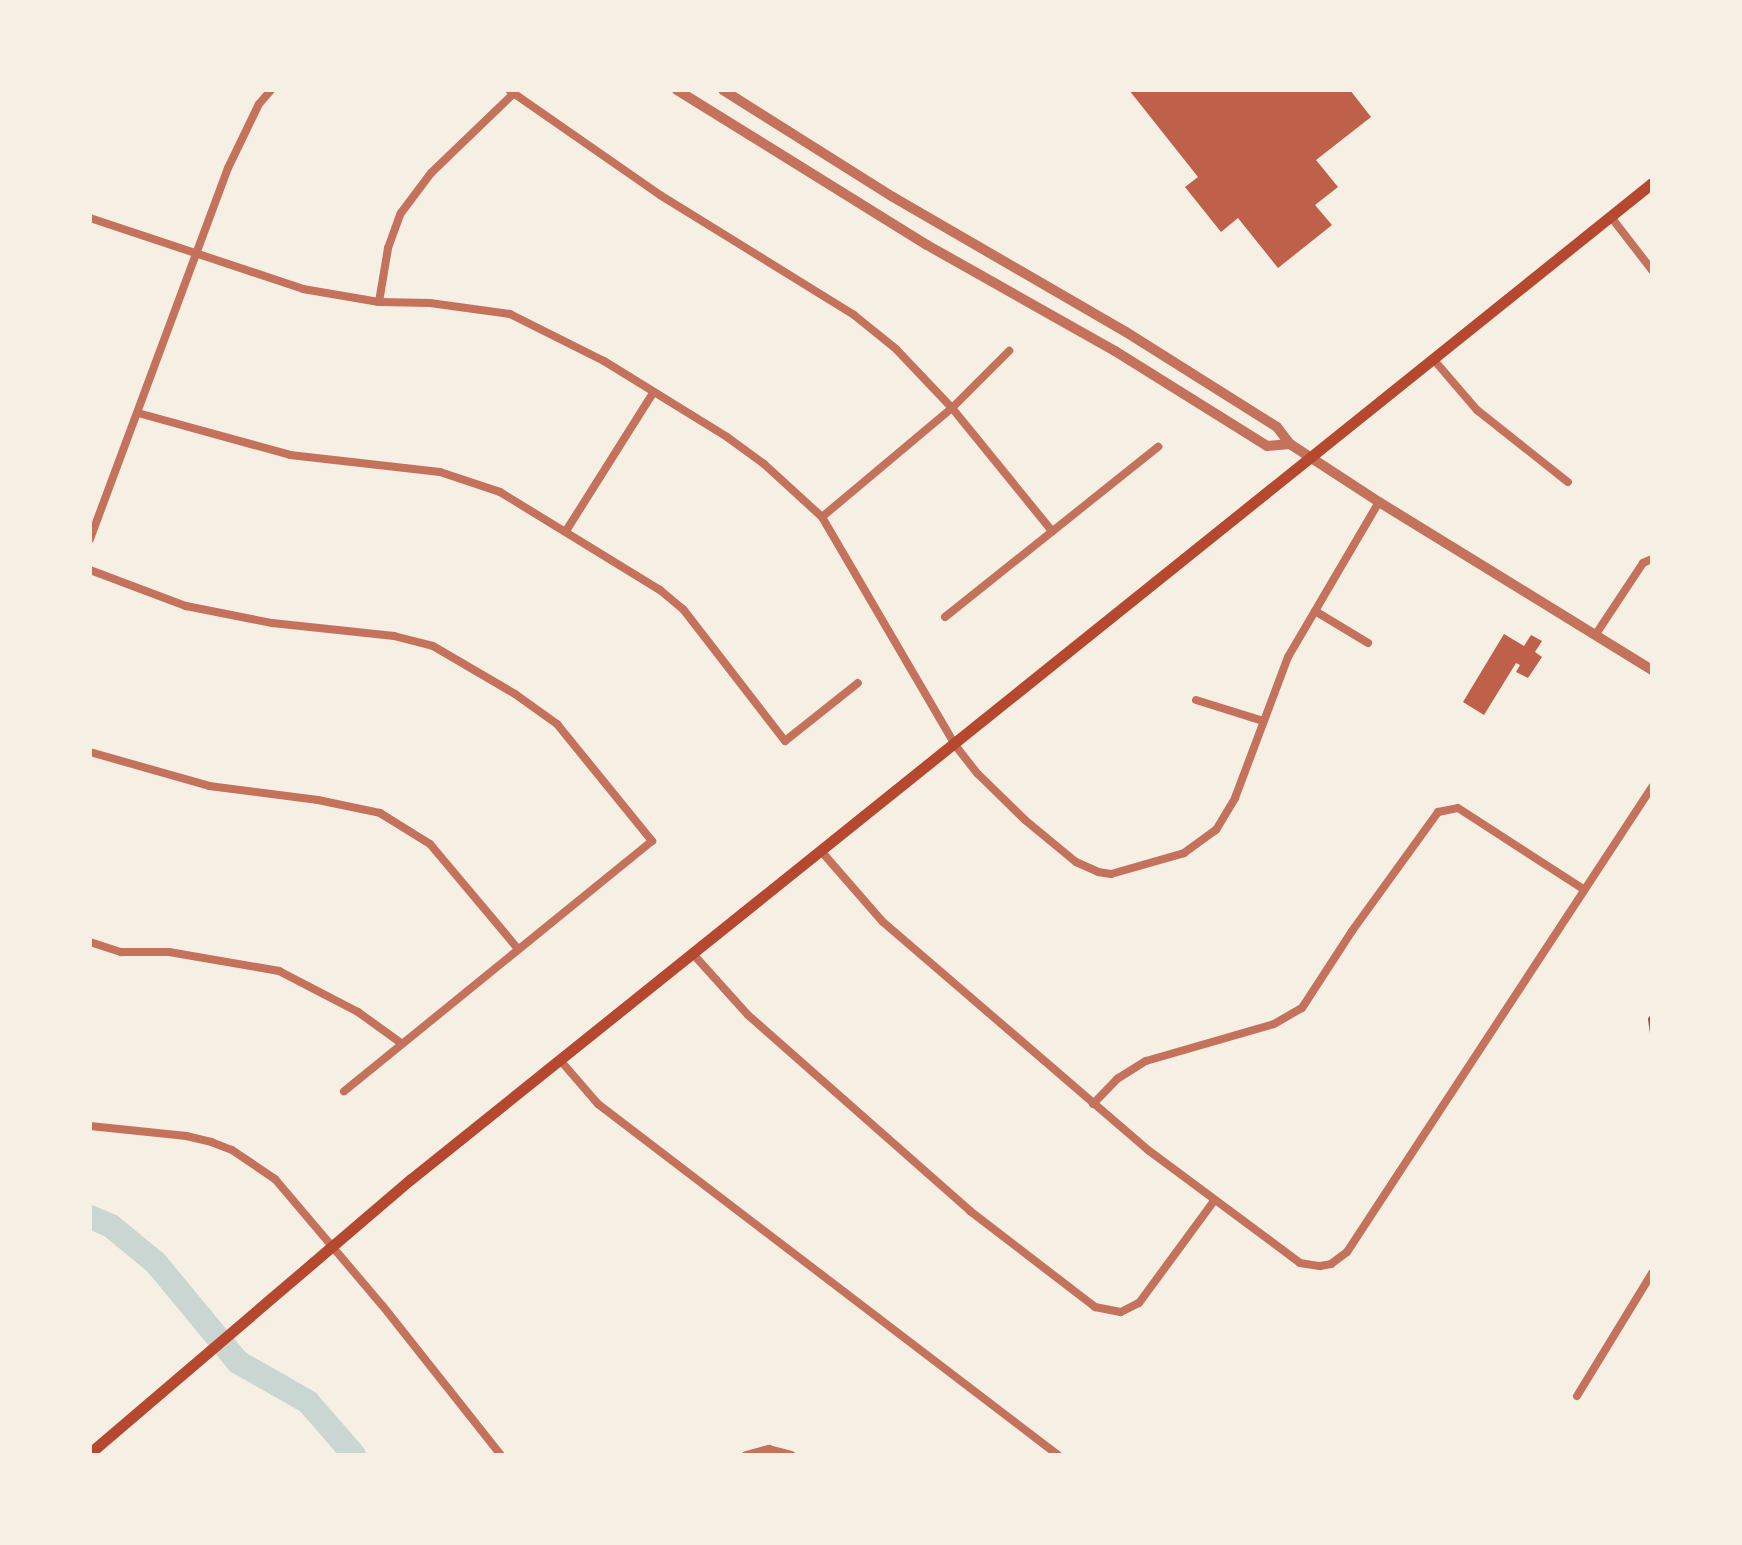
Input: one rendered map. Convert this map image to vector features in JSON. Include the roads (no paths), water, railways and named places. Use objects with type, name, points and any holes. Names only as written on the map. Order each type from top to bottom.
[{"type":"main road","points":[[90,1453],[333,1245],[560,1060],[1652,183]]},
{"type":"street","points":[[90,539],[228,168],[259,104],[271,90]]},
{"type":"street","points":[[677,90],[927,245],[1115,351],[1267,446],[1290,444]]},
{"type":"street","points":[[723,90],[893,197],[1126,332],[1277,427],[1290,444],[1310,458],[1652,670]]},
{"type":"street","points":[[379,302],[388,248],[401,213],[431,173],[511,92],[660,195],[854,315],[896,349],[952,408],[1052,531]]},
{"type":"street","points":[[1611,217],[1652,270]]},
{"type":"street","points":[[90,218],[303,289],[379,302],[430,303],[510,314],[554,333],[764,464],[822,517],[955,745],[978,774],[1025,820],[1076,862],[1111,874],[1184,853],[1211,836],[1235,798],[1288,657],[1379,502]]},
{"type":"street","points":[[822,517],[952,408],[1009,351]]},
{"type":"street","points":[[1434,360],[1477,410],[1568,482]]},
{"type":"street","points":[[566,531],[653,393]]},
{"type":"street","points":[[138,413],[290,455],[464,477],[500,492],[660,590],[683,609],[785,741],[858,683]]},
{"type":"street","points":[[945,617],[1158,447]]},
{"type":"street","points":[[1596,634],[1643,563],[1652,559]]},
{"type":"street","points":[[90,570],[186,606],[272,623],[394,636],[433,646],[515,694],[557,724],[652,841],[344,1091]]},
{"type":"street","points":[[1315,611],[1368,643]]},
{"type":"street","points":[[1196,700],[1263,721]]},
{"type":"street","points":[[90,752],[209,786],[380,813],[430,844],[518,949]]},
{"type":"street","points":[[821,851],[883,922],[1093,1104],[1214,1201],[1300,1263],[1320,1266],[1341,1258],[1652,787]]},
{"type":"street","points":[[1093,1104],[1117,1079],[1146,1061],[1274,1024],[1302,1008],[1360,919],[1438,812],[1458,808],[1583,889]]},
{"type":"street","points":[[90,942],[121,952],[169,952],[279,971],[358,1012],[401,1043]]},
{"type":"street","points":[[693,954],[740,1008],[970,1211],[1095,1307],[1121,1312],[1139,1303],[1214,1201]]},
{"type":"street","points":[[560,1060],[598,1104],[1058,1455]]},
{"type":"street","points":[[90,1126],[186,1136],[232,1150],[275,1179],[333,1245],[501,1455]]},
{"type":"street","points":[[1577,1396],[1652,1273]]},
{"type":"street","points":[[746,1455],[769,1449],[791,1455]]},
{"type":"waterway","points":[[90,1217],[111,1226],[156,1263],[238,1362],[308,1402],[354,1455]]}]
